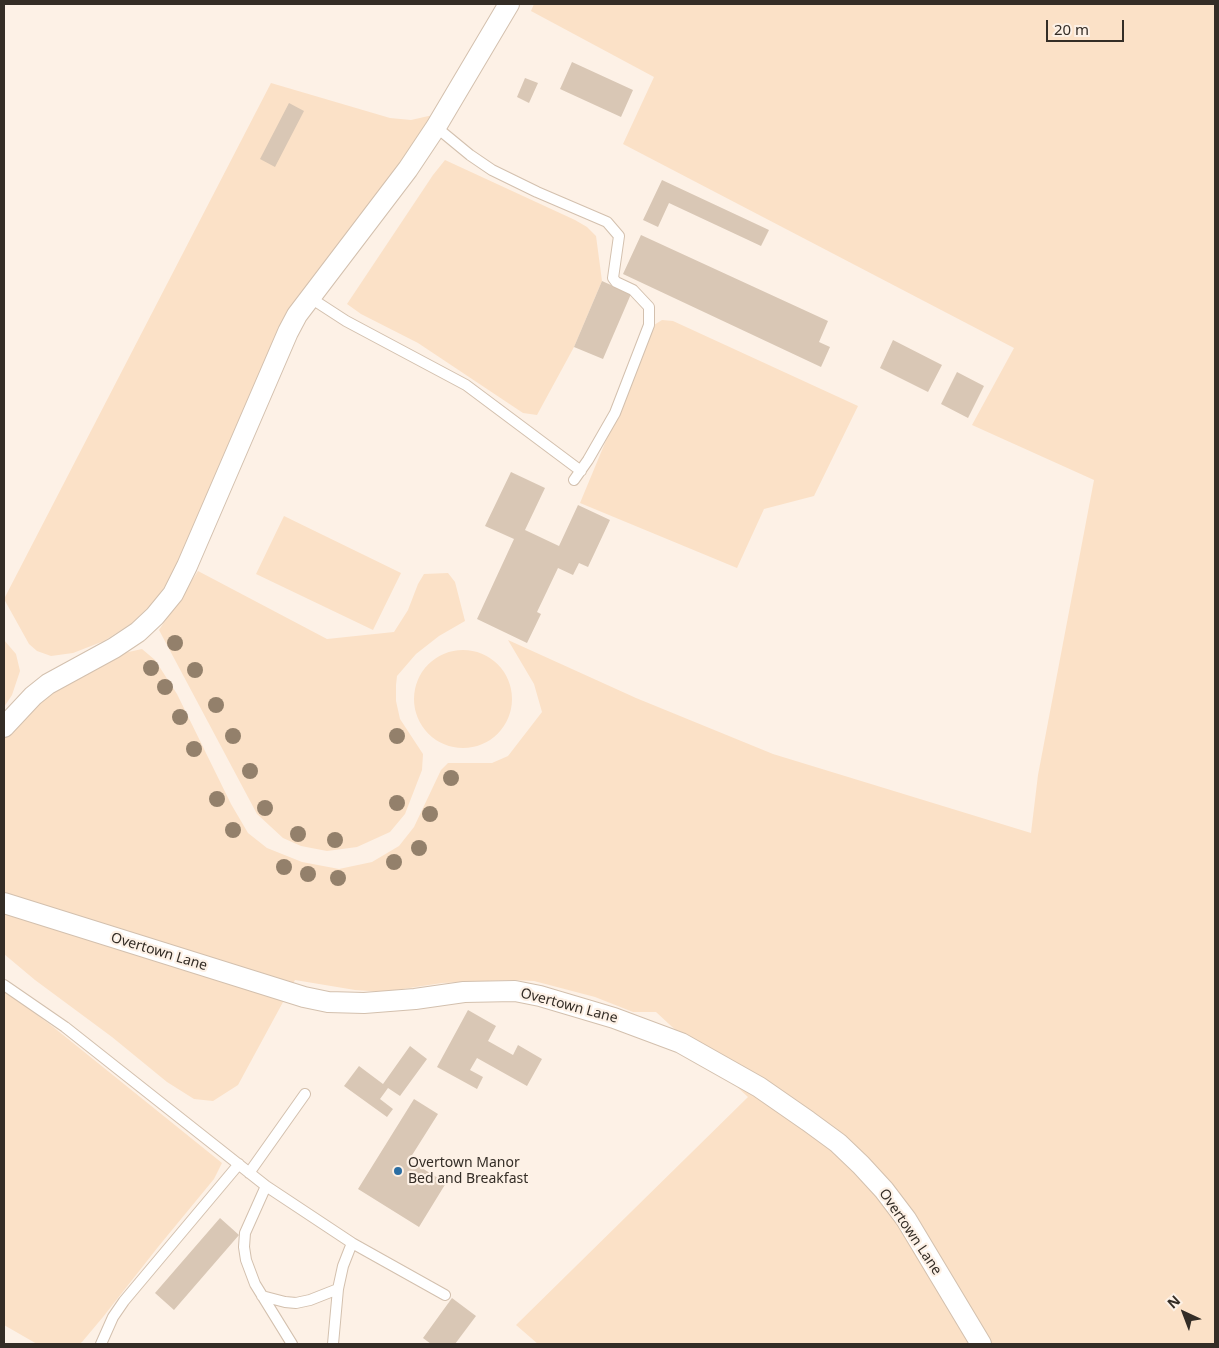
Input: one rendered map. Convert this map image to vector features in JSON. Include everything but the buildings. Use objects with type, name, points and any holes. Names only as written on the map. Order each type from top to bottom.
[{"type":"street","points":[[4,727],[33,696],[48,684],[114,648],[138,632],[155,616],[173,594],[188,566],[288,332],[308,297],[408,169],[436,128],[509,4]]},
{"type":"street","name":"Overtown Lane","points":[[4,903],[304,997],[328,1002],[364,1003],[415,999],[464,992],[515,991],[540,996],[614,1018],[681,1043],[759,1087],[830,1138],[861,1165],[884,1190],[906,1219],[981,1344]]},
{"type":"lane","points":[[436,128],[492,170],[537,192],[607,222],[619,236],[613,278],[616,282],[633,290],[649,307],[649,325],[618,405],[604,435],[574,480]]},
{"type":"lane","points":[[308,297],[346,321],[466,385],[580,471]]},
{"type":"lane","points":[[4,985],[65,1027],[266,1186],[352,1243],[445,1295]]},
{"type":"lane","points":[[249,1173],[305,1094]]},
{"type":"lane","points":[[101,1344],[113,1318],[124,1301],[239,1164]]},
{"type":"lane","points":[[266,1186],[245,1233],[244,1247],[249,1270],[262,1296],[292,1344]]},
{"type":"lane","points":[[333,1344],[338,1288],[352,1243]]},
{"type":"lane","points":[[262,1296],[296,1303],[310,1300],[338,1288]]},
{"type":"shaded area","points":[[534,4],[1215,4],[1215,1344],[538,1344],[516,1325],[748,1097],[656,1012],[633,1012],[595,997],[534,981],[442,983],[383,992],[355,990],[295,980],[238,1085],[213,1101],[194,1099],[167,1082],[4,954],[4,735],[52,691],[124,653],[142,649],[155,660],[177,694],[231,804],[248,833],[267,848],[302,862],[339,869],[372,862],[399,846],[414,827],[441,770],[448,763],[492,763],[508,756],[542,712],[534,684],[508,640],[636,698],[773,754],[1031,833],[1038,775],[1094,480],[972,425],[1014,348],[623,144],[654,77],[531,11]]},
{"type":"shaded area","points":[[271,83],[390,118],[411,120],[433,115],[423,134],[311,279],[285,319],[179,565],[156,600],[132,623],[104,641],[73,653],[51,656],[37,651],[29,644],[4,599]]},
{"type":"shaded area","points":[[445,160],[575,220],[587,227],[596,236],[602,281],[574,347],[537,415],[523,413],[418,343],[361,314],[347,304]]},
{"type":"shaded area","points":[[662,320],[673,321],[858,406],[814,496],[764,509],[737,568],[580,503],[654,325]]},
{"type":"shaded area","points":[[284,516],[401,573],[373,630],[256,574]]},
{"type":"shaded area","points":[[198,571],[327,639],[394,632],[408,610],[424,574],[448,573],[455,582],[465,621],[439,636],[416,654],[397,676],[396,701],[400,719],[423,754],[422,770],[405,814],[390,832],[357,847],[327,851],[301,846],[283,838],[257,814],[159,630]]},
{"type":"shaded area","points":[[4,640],[16,654],[20,671],[12,695],[4,707]]},
{"type":"shaded area","points":[[463,650],[482,654],[498,664],[508,680],[512,699],[508,718],[498,734],[482,744],[463,748],[444,744],[428,734],[418,718],[414,699],[418,680],[428,664],[444,654]]},
{"type":"shaded area","points":[[4,990],[52,1026],[222,1163],[214,1179],[79,1344],[37,1344],[4,1325]]},
{"type":"place","name":"Overtown Manor Bed and Breakfast","points":[[398,1171]]}]
